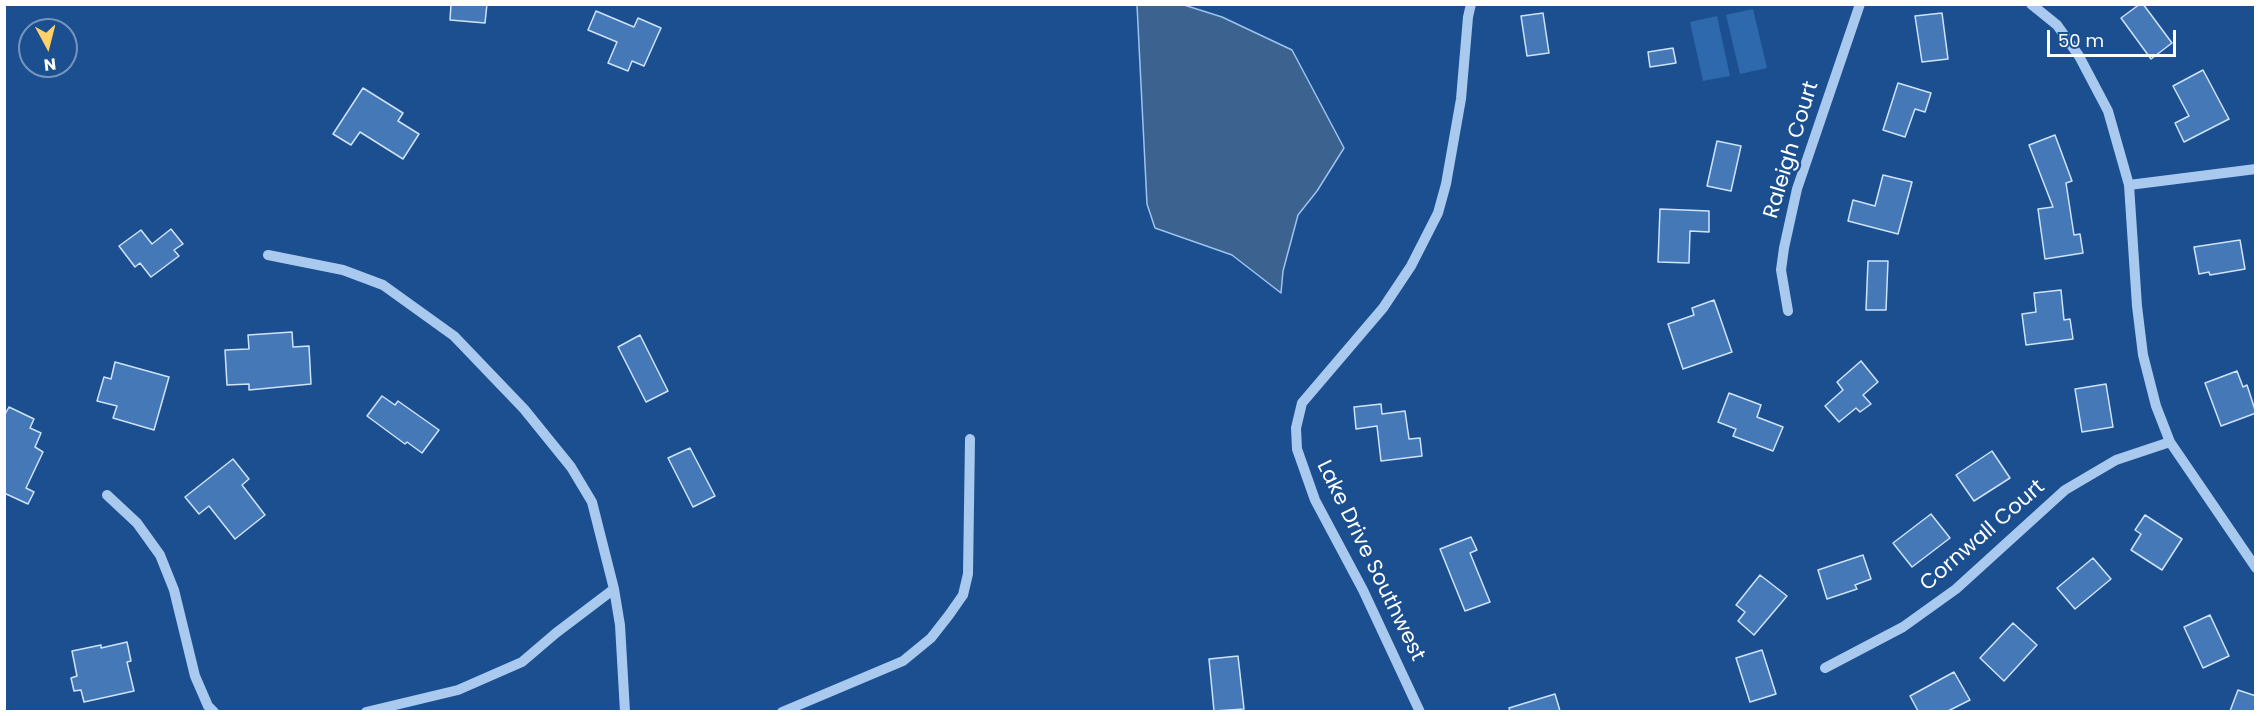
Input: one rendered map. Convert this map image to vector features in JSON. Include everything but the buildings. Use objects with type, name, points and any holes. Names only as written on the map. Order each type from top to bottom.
[{"type":"street","name":"Lake Drive Southwest","points":[[1420,711],[1363,590],[1316,500],[1297,449],[1296,428],[1302,403],[1383,308],[1411,266],[1438,213],[1446,184],[1461,99],[1471,4]]},
{"type":"street","points":[[1848,4],[1859,8]]},
{"type":"street","points":[[2031,4],[2057,24],[2079,56],[2108,111],[2129,185],[2133,258],[2143,355],[2156,405],[2170,442],[2255,567]]},
{"type":"street","name":"Raleigh Court","points":[[1788,311],[1781,270],[1797,189],[1859,8]]},
{"type":"street","points":[[2129,185],[2256,169]]},
{"type":"street","points":[[268,255],[343,270],[383,285],[454,336],[524,409],[571,467],[592,502],[614,589],[620,625],[625,711]]},
{"type":"street","points":[[782,711],[903,661],[931,638],[959,602],[968,574],[970,439]]},
{"type":"street","name":"Cornwall Court","points":[[1825,668],[1903,627],[1956,588],[2064,490],[2116,459],[2170,442]]},
{"type":"street","points":[[107,495],[137,523],[160,555],[174,590],[195,676],[208,705],[214,711]]},
{"type":"street","points":[[366,711],[458,690],[522,662],[614,589]]},
{"type":"shaded area","points":[[1137,5],[1184,5],[1222,17],[1292,50],[1344,148],[1317,191],[1298,215],[1283,271],[1281,293],[1232,255],[1155,228],[1147,204]]},
{"type":"shaded area","points":[[1753,9],[1767,68],[1740,74],[1726,15]]},
{"type":"shaded area","points":[[1717,16],[1730,76],[1703,81],[1690,22]]}]
